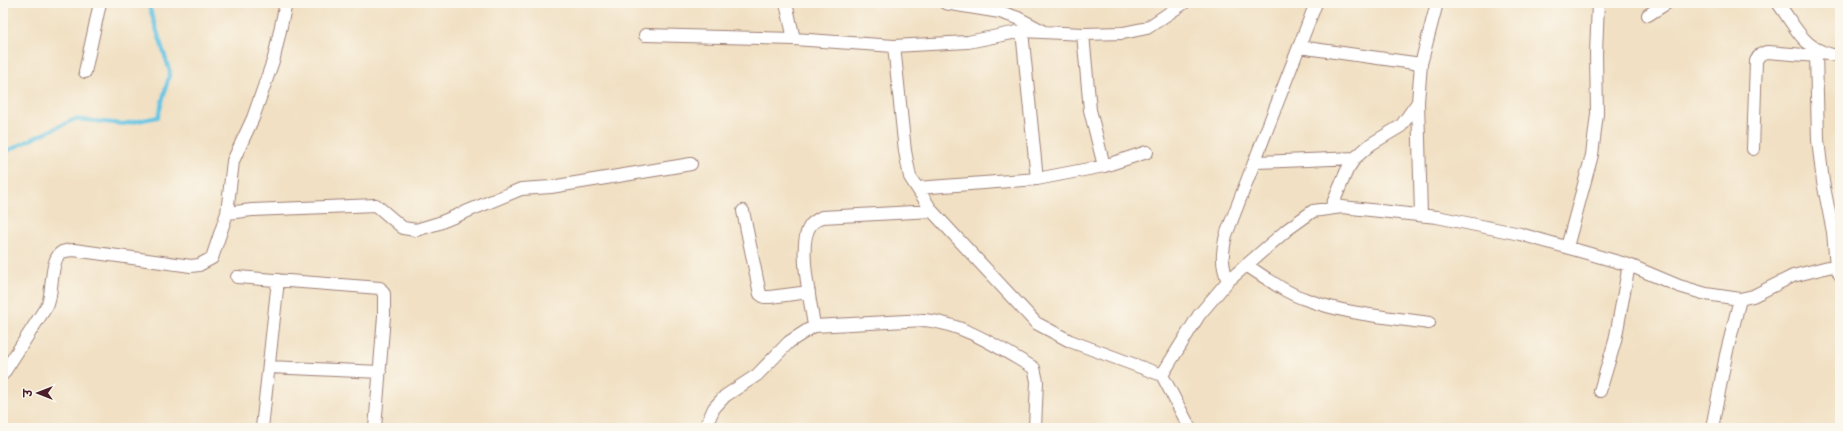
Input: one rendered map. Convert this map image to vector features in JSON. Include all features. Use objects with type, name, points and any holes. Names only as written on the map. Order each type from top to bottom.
[{"type":"street","points":[[85,72],[100,3]]},
{"type":"street","points":[[3,374],[48,304],[52,295],[54,260],[61,252],[74,250],[191,266],[199,265],[212,258],[227,213],[233,161],[253,118],[274,58],[286,3]]},
{"type":"street","points":[[786,3],[794,38]]},
{"type":"street","points":[[945,3],[1000,12],[1018,18],[1045,32]]},
{"type":"street","points":[[645,35],[794,38],[894,46],[968,42],[1022,30],[1083,34],[1123,32],[1147,28],[1184,3]]},
{"type":"street","points":[[1228,281],[1222,266],[1223,247],[1226,235],[1256,162],[1298,47],[1316,3]]},
{"type":"street","points":[[1422,215],[1418,102],[1422,64],[1436,3]]},
{"type":"street","points":[[1567,248],[1592,156],[1597,114],[1596,54],[1598,3]]},
{"type":"street","points":[[1648,15],[1667,3]]},
{"type":"street","points":[[1162,375],[1199,315],[1228,281],[1288,229],[1313,211],[1331,208],[1342,207],[1422,215],[1520,234],[1629,265],[1679,286],[1706,294],[1740,299],[1753,296],[1793,276],[1839,268],[1823,182],[1818,140],[1817,54],[1806,43],[1778,3]]},
{"type":"street","points":[[1022,30],[1037,179]]},
{"type":"street","points":[[1083,34],[1090,110],[1104,166]]},
{"type":"street","points":[[894,46],[905,151],[910,177],[932,211],[1036,322],[1070,342],[1162,375],[1190,428]]},
{"type":"street","points":[[1298,47],[1422,64]]},
{"type":"street","points":[[1753,149],[1756,61],[1758,56],[1762,53],[1768,52],[1840,56]]},
{"type":"street","points":[[1331,208],[1347,170],[1355,158],[1371,144],[1401,126],[1418,102]]},
{"type":"street","points":[[917,188],[1037,179],[1104,166],[1147,152]]},
{"type":"street","points":[[1256,162],[1355,158]]},
{"type":"street","points":[[227,213],[252,210],[376,205],[403,228],[416,230],[439,223],[521,189],[551,187],[691,164]]},
{"type":"street","points":[[742,211],[760,294],[764,297],[770,297],[809,292]]},
{"type":"street","points":[[814,326],[804,254],[806,236],[810,225],[822,216],[932,211]]},
{"type":"street","points":[[1246,265],[1286,290],[1304,299],[1340,309],[1429,323]]},
{"type":"street","points":[[1600,391],[1615,342],[1629,265]]},
{"type":"street","points":[[237,277],[380,288],[384,294],[380,372],[375,428]]},
{"type":"street","points":[[262,428],[278,280]]},
{"type":"street","points":[[1712,428],[1726,355],[1740,299]]},
{"type":"street","points":[[705,428],[714,408],[725,396],[757,375],[789,342],[814,326],[925,320],[943,322],[964,329],[1034,368],[1037,381],[1035,428]]},
{"type":"street","points":[[269,367],[380,372]]},
{"type":"waterway","points":[[3,157],[9,150],[75,119],[123,124],[158,117],[170,72],[148,3]]}]
